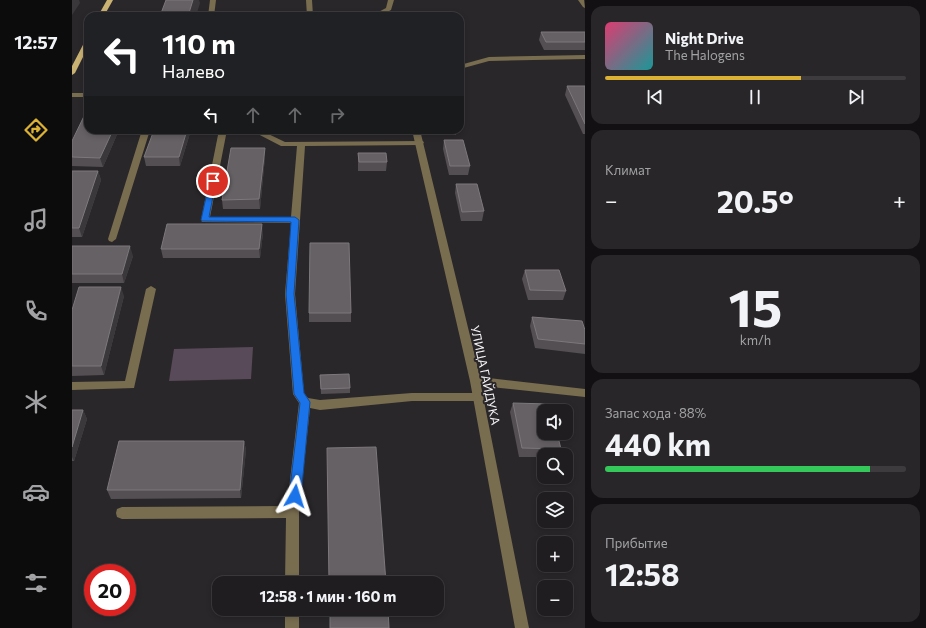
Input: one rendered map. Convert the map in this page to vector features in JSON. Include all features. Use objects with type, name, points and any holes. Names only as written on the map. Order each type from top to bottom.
[{"type":"main road","points":[[103,12],[110,0]]},
{"type":"main road","points":[[72,72],[84,50]]},
{"type":"street","points":[[212,12],[213,0]]},
{"type":"street","points":[[309,0],[310,12]]},
{"type":"street","points":[[383,12],[389,9],[391,0]]},
{"type":"street","points":[[580,0],[585,6]]},
{"type":"street","points":[[464,66],[489,59],[585,57]]},
{"type":"street","points":[[72,95],[84,96]]},
{"type":"street","points":[[112,239],[145,134]]},
{"type":"street","points":[[222,134],[205,220],[295,220]]},
{"type":"street","points":[[263,134],[284,144],[420,143]]},
{"type":"street","name":"УЛИЦА ГАЙДУКА","points":[[417,134],[475,381],[522,628]]},
{"type":"street","points":[[301,144],[290,294],[299,394],[305,402],[320,405],[412,397],[478,397]]},
{"type":"street","points":[[72,386],[130,385],[151,289]]},
{"type":"street","points":[[475,381],[585,393]]},
{"type":"street","points":[[292,576],[293,512],[305,402]]},
{"type":"street","points":[[122,513],[293,512]]},
{"type":"street","points":[[292,616],[292,628]]},
{"type":"shaded area","points":[[253,347],[251,379],[169,381],[174,349]]},
{"type":"building","points":[[166,0],[193,0],[189,12],[162,12]]},
{"type":"building","points":[[541,32],[585,32],[585,42],[546,42]]},
{"type":"building","points":[[567,86],[585,86],[585,124]]},
{"type":"building","points":[[84,116],[84,134],[111,134],[100,158],[72,157],[72,141]]},
{"type":"building","points":[[153,134],[186,134],[179,157],[144,157]]},
{"type":"building","points":[[444,140],[463,140],[470,166],[450,166]]},
{"type":"building","points":[[231,148],[265,148],[259,199],[222,200]]},
{"type":"building","points":[[358,153],[386,153],[387,162],[359,162]]},
{"type":"building","points":[[72,171],[98,171],[79,228],[72,228]]},
{"type":"building","points":[[456,184],[477,184],[484,211],[462,212]]},
{"type":"building","points":[[167,224],[262,224],[259,249],[161,249]]},
{"type":"building","points":[[310,243],[349,243],[351,313],[309,313]]},
{"type":"building","points":[[72,246],[130,246],[122,274],[72,274]]},
{"type":"building","points":[[525,270],[559,270],[566,291],[530,290]]},
{"type":"building","points":[[79,287],[121,287],[101,366],[72,366],[72,310]]},
{"type":"building","points":[[532,317],[582,321],[585,330],[585,344],[538,339]]},
{"type":"building","points":[[349,374],[350,388],[321,389],[320,375]]},
{"type":"building","points":[[513,403],[549,404],[537,404],[537,440],[559,440],[561,448],[522,448]]},
{"type":"building","points":[[72,410],[83,410],[72,447]]},
{"type":"building","points":[[119,441],[244,441],[240,490],[107,490]]},
{"type":"building","points":[[376,447],[385,576],[329,576],[327,448]]},
{"type":"building","points":[[330,616],[388,616],[389,628],[330,628]]},
{"type":"route","points":[[213,181],[205,220],[295,220],[290,294],[299,394],[305,402],[295,496]]}]
